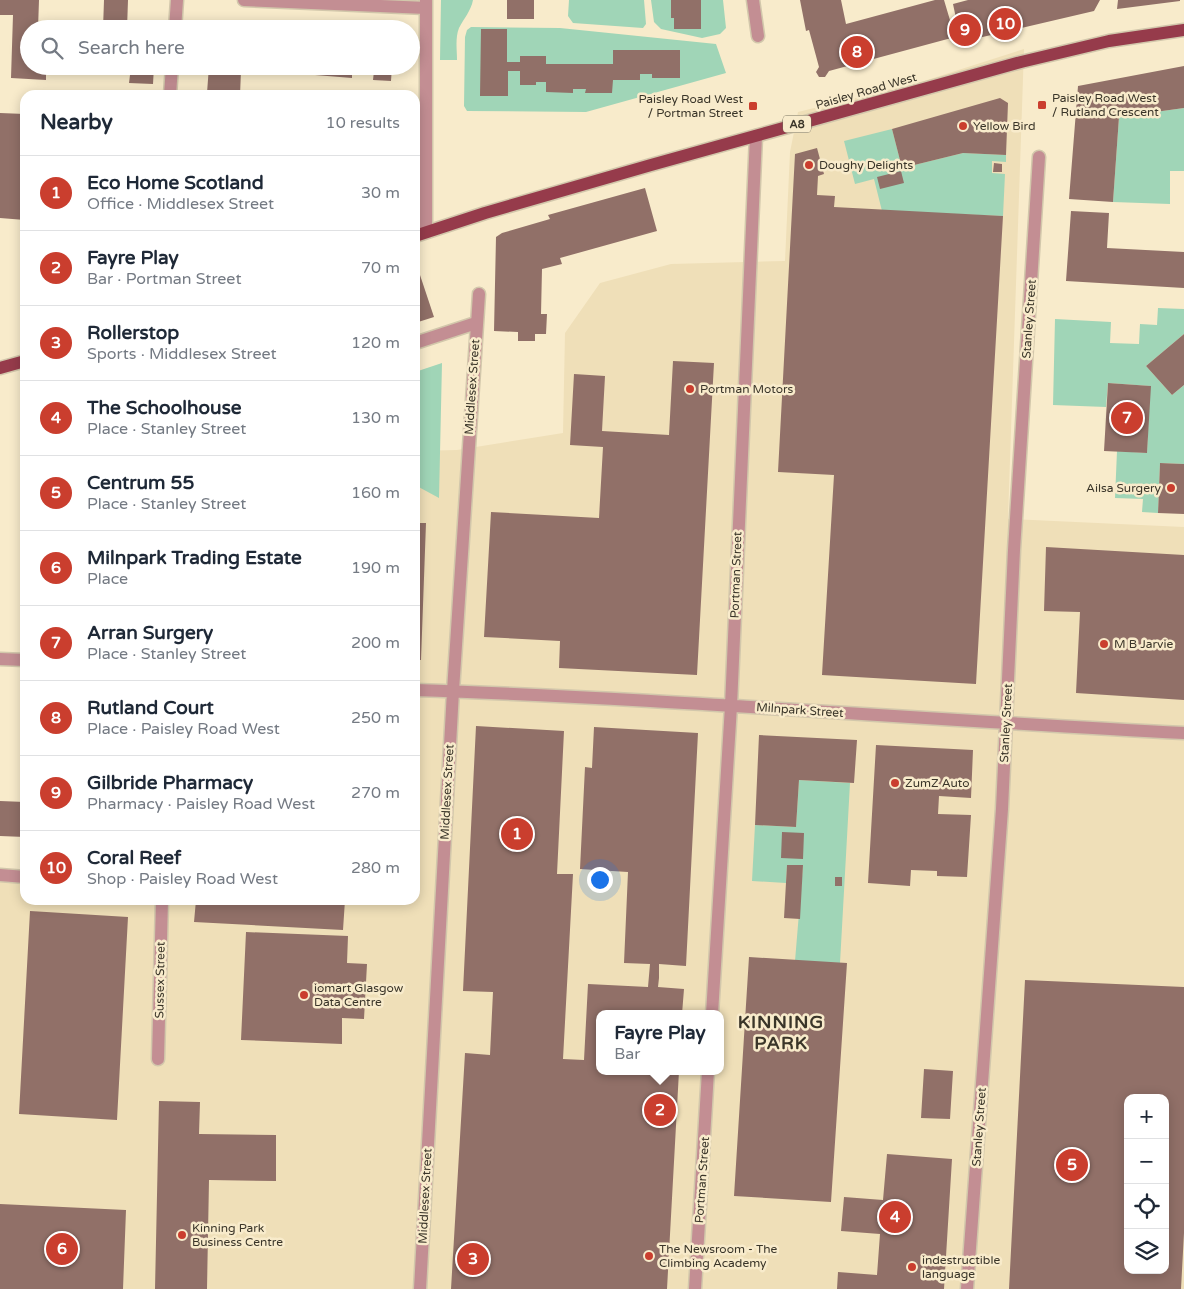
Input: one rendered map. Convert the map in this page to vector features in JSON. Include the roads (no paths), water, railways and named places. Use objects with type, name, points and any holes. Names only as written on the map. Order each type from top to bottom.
[{"type":"main road","name":"Paisley Road West","points":[[421,234],[550,194],[1021,62],[1109,41],[1184,30]]},
{"type":"main road","points":[[0,368],[20,362]]},
{"type":"street","points":[[175,20],[176,0]]},
{"type":"street","points":[[244,0],[426,4],[421,234]]},
{"type":"street","points":[[753,0],[758,36]]},
{"type":"street","points":[[170,90],[171,75]]},
{"type":"street","name":"Portman Street","points":[[712,1010],[731,706],[756,136]]},
{"type":"street","name":"Stanley Street","points":[[967,1289],[996,894],[1014,550],[1039,157]]},
{"type":"street","name":"Middlesex Street","points":[[420,1289],[453,691],[479,294]]},
{"type":"street","points":[[420,341],[476,324]]},
{"type":"street","points":[[0,659],[20,660]]},
{"type":"street","name":"Milnpark Street","points":[[420,690],[731,706],[1006,724],[1184,732]]},
{"type":"street","points":[[0,876],[20,878]]},
{"type":"street","name":"Sussex Street","points":[[158,1060],[162,905]]},
{"type":"street","name":"Portman Street","points":[[695,1289],[708,1075]]},
{"type":"place","name":"Coral Reef","points":[[1005,24]]},
{"type":"place","name":"Gilbride Pharmacy","points":[[965,30]]},
{"type":"place","name":"Rutland Court","points":[[857,52]]},
{"type":"place","name":"Paisley Road West / Rutland Crescent","points":[[1042,105]]},
{"type":"place","name":"Paisley Road West / Portman Street","points":[[753,106]]},
{"type":"place","name":"Yellow Bird","points":[[963,126]]},
{"type":"place","name":"Doughy Delights","points":[[809,165]]},
{"type":"place","name":"Portman Motors","points":[[690,389]]},
{"type":"place","name":"Arran Surgery","points":[[1127,418]]},
{"type":"place","name":"Ailsa Surgery","points":[[1171,488]]},
{"type":"place","name":"M B Jarvie","points":[[1104,644]]},
{"type":"place","name":"ZumZ Auto","points":[[895,783]]},
{"type":"place","name":"Eco Home Scotland","points":[[517,834]]},
{"type":"place","name":"iomart Glasgow Data Centre","points":[[304,995]]},
{"type":"place","name":"Fayre Play","points":[[660,1110]]},
{"type":"place","name":"Centrum 55","points":[[1072,1165]]},
{"type":"place","name":"The Schoolhouse","points":[[895,1217]]},
{"type":"place","name":"Kinning Park Business Centre","points":[[182,1235]]},
{"type":"place","name":"Milnpark Trading Estate","points":[[62,1249]]},
{"type":"place","name":"The Newsroom - The Climbing Academy","points":[[649,1256]]},
{"type":"place","name":"Rollerstop","points":[[473,1259]]},
{"type":"place","name":"indestructible language","points":[[912,1267]]},
{"type":"district","name":"KINNING PARK","points":[[781,1032]]}]
